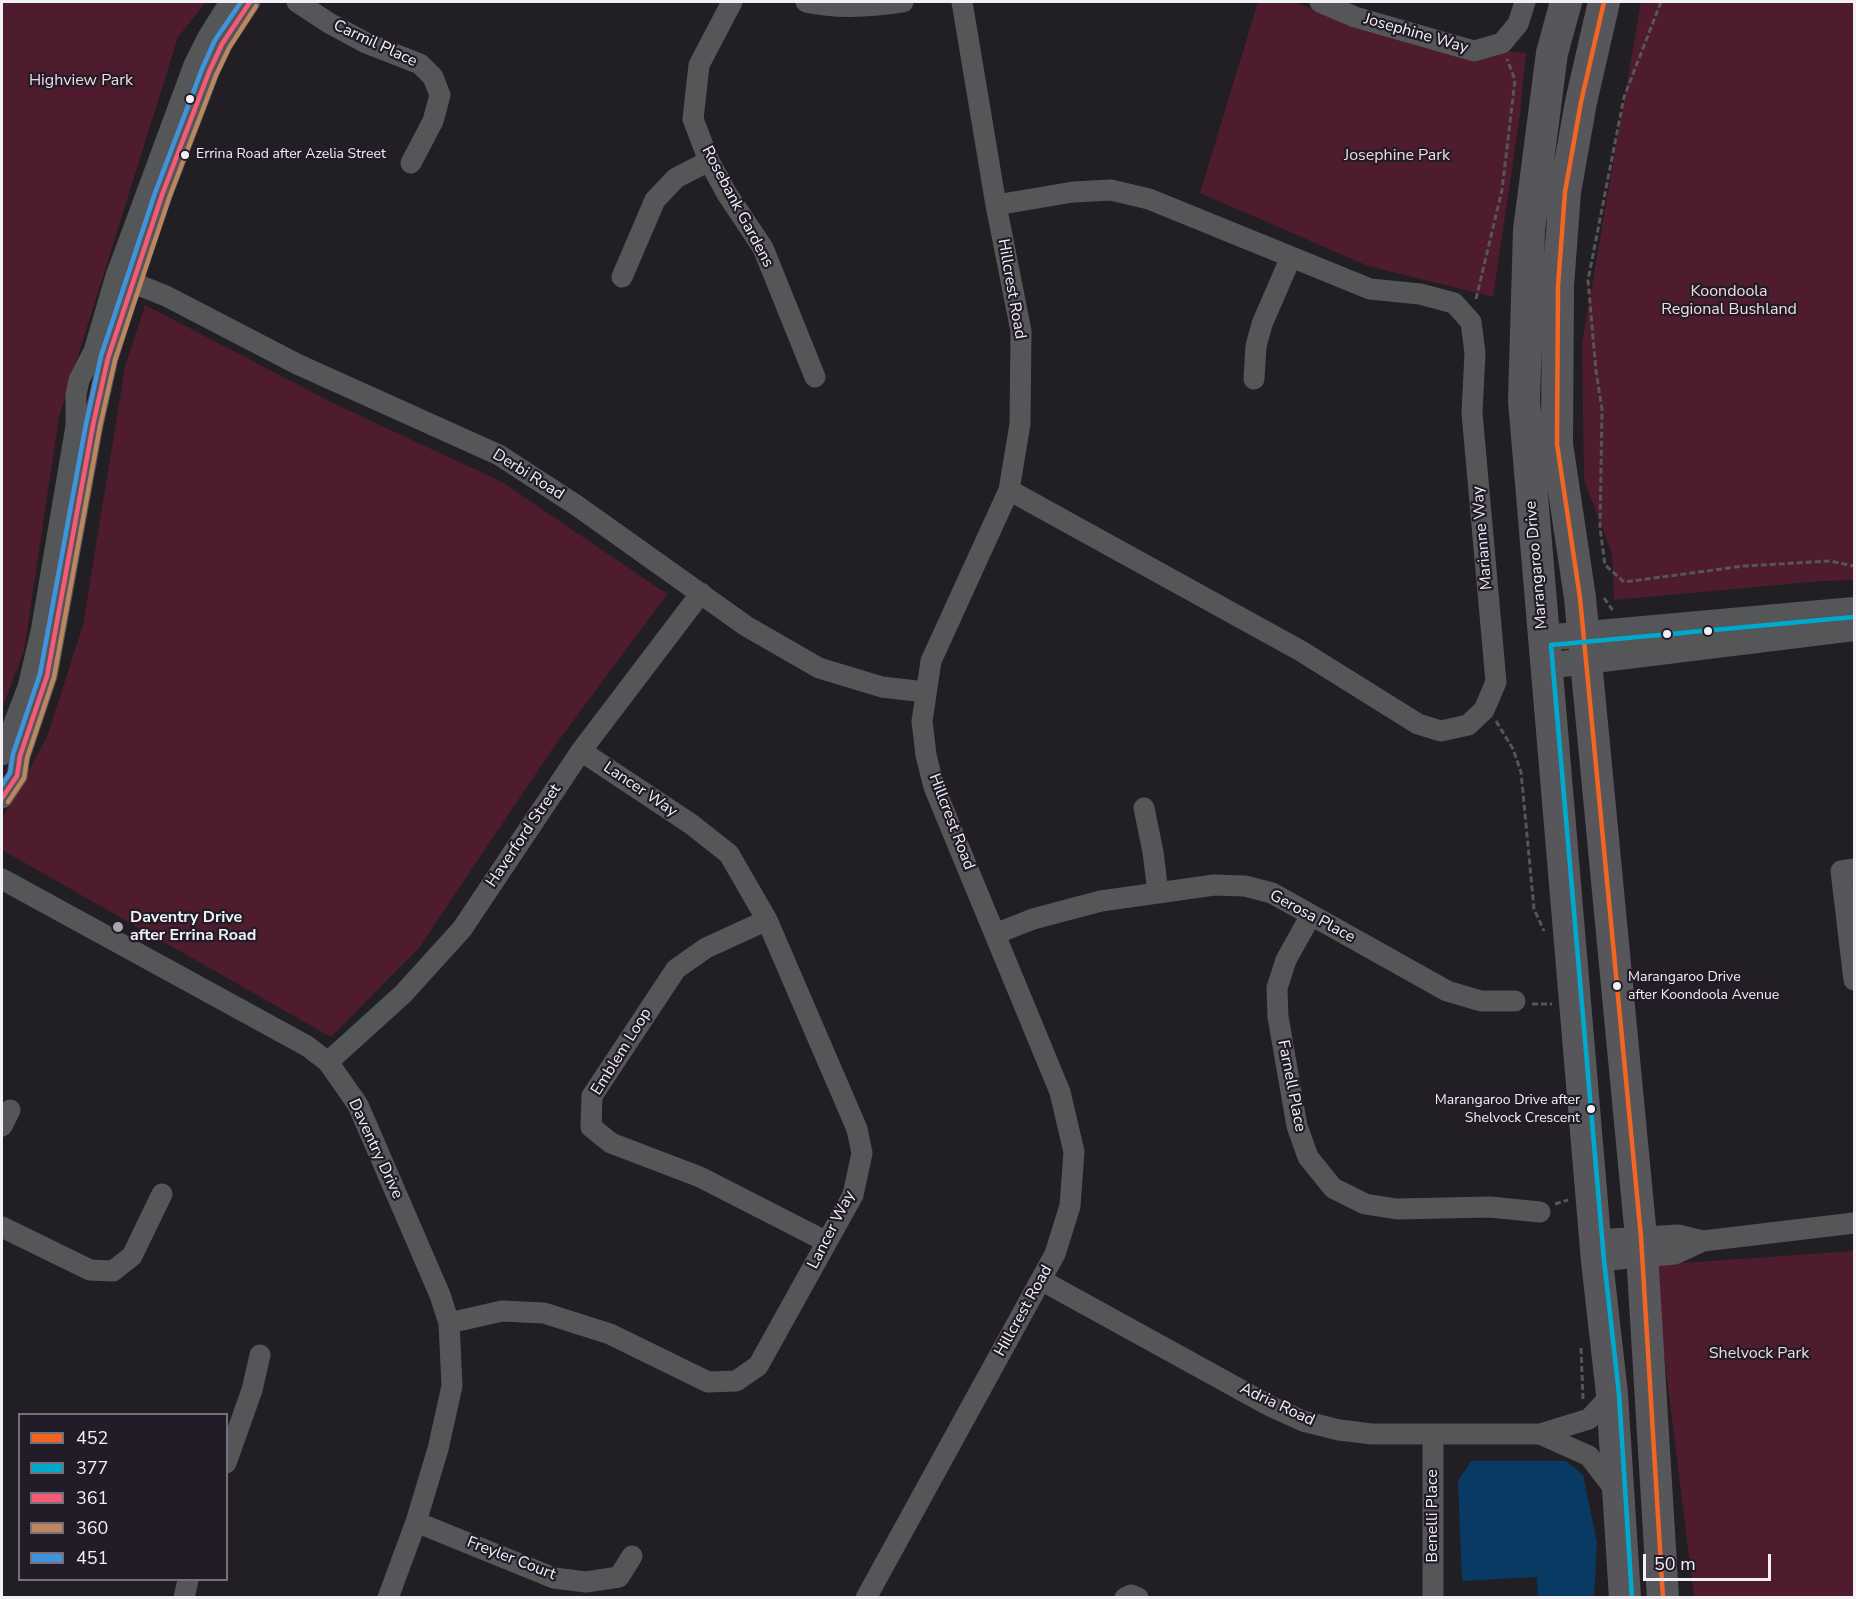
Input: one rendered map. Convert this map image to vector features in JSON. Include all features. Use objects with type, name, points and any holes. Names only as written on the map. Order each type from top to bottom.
[{"type":"main road","name":"Marangaroo Drive","points":[[1566,2],[1552,53],[1529,230],[1524,401],[1596,1250],[1612,1394],[1625,1598]]},
{"type":"main road","name":"Marangaroo Drive","points":[[1604,2],[1581,102],[1565,192],[1558,286],[1557,444],[1580,598],[1642,1247],[1663,1598]]},
{"type":"street","points":[[2,798],[17,776],[22,749],[47,676],[93,425],[124,279],[194,65],[230,2]]},
{"type":"street","points":[[2,755],[28,687],[41,632],[76,426],[76,395],[79,380],[94,351],[162,195],[209,72],[222,44],[250,2]]},
{"type":"street","name":"Carmil Place","points":[[297,2],[328,23],[366,43],[420,64],[433,77],[440,95],[433,121],[411,163]]},
{"type":"street","name":"Rosebank Gardens","points":[[732,2],[699,65],[693,119],[710,161],[727,194],[763,248],[815,377]]},
{"type":"street","points":[[806,2],[826,6],[882,5],[903,2]]},
{"type":"street","name":"Hillcrest Road","points":[[866,1598],[1055,1254],[1070,1206],[1074,1152],[1060,1092],[934,787],[926,755],[922,721],[931,661],[1009,490],[1020,424],[1021,331],[996,205],[962,2]]},
{"type":"street","name":"Josephine Way","points":[[1320,2],[1355,17],[1474,51],[1502,43]]},
{"type":"street","points":[[1502,43],[1518,24],[1525,2]]},
{"type":"street","points":[[622,278],[655,200],[676,178],[710,161]]},
{"type":"street","points":[[996,205],[1073,192],[1111,190],[1149,199],[1370,289],[1420,294],[1454,303],[1471,322]]},
{"type":"street","points":[[1254,379],[1256,346],[1291,257]]},
{"type":"street","name":"Derbi Road","points":[[124,279],[166,296],[297,364],[499,455],[576,505],[702,593],[746,627],[819,668],[882,687],[925,692]]},
{"type":"street","name":"Marianne Way","points":[[1009,490],[1301,651],[1418,724],[1441,731],[1468,725],[1484,711],[1496,682],[1472,413],[1475,353],[1471,322]]},
{"type":"street","name":"Haverford Street","points":[[328,1062],[403,994],[462,929],[581,751],[702,593]]},
{"type":"street","points":[[1584,648],[1616,632],[1854,610]]},
{"type":"street","points":[[1544,652],[1854,628]]},
{"type":"street","name":"Lancer Way","points":[[449,1323],[502,1311],[544,1312],[610,1334],[708,1382],[736,1381],[758,1366],[853,1195],[862,1153],[857,1129],[767,920],[729,854],[692,824],[581,751]]},
{"type":"street","points":[[1144,808],[1158,893]]},
{"type":"street","points":[[1854,869],[1841,871],[1854,980]]},
{"type":"street","name":"Daventry Drive","points":[[2,879],[307,1046],[328,1062],[358,1105],[441,1295],[449,1323],[452,1386],[438,1449],[416,1522],[388,1598]]},
{"type":"street","name":"Gerosa Place","points":[[995,934],[1033,919],[1101,901],[1214,885],[1245,886],[1272,893],[1447,991],[1482,1001],[1515,1001]]},
{"type":"street","name":"Farnell Place","points":[[1311,915],[1286,960],[1277,988],[1278,1017],[1297,1126],[1308,1157],[1333,1188],[1365,1204],[1397,1209],[1490,1207],[1540,1212]]},
{"type":"street","name":"Emblem Loop","points":[[767,920],[706,948],[676,969],[592,1096],[591,1127],[611,1143],[700,1177],[827,1242]]},
{"type":"street","points":[[2,1227],[90,1270],[113,1271],[132,1256],[162,1194]]},
{"type":"street","points":[[1596,1250],[1642,1247],[1678,1235],[1703,1241],[1854,1224]]},
{"type":"street","name":"Adria Road","points":[[1041,1280],[1270,1406],[1303,1421],[1339,1430],[1372,1434],[1540,1434],[1589,1419],[1612,1394]]},
{"type":"street","points":[[228,1456],[252,1390],[260,1354]]},
{"type":"street","name":"Benelli Place","points":[[1433,1434],[1433,1598]]},
{"type":"street","name":"Adria Road","points":[[1540,1434],[1589,1456],[1619,1495]]},
{"type":"street","name":"Freyler Court","points":[[416,1522],[554,1578],[586,1582],[619,1577],[632,1556]]},
{"type":"street","points":[[184,1598],[188,1581]]},
{"type":"street","points":[[1125,1598],[1131,1595],[1138,1598]]},
{"type":"path","points":[[1661,2],[1624,97],[1588,280],[1596,371],[1602,409],[1600,528],[1605,565],[1624,582],[1744,566],[1830,561],[1854,566]]},
{"type":"path","points":[[1471,322],[1502,190],[1515,80],[1502,43]]},
{"type":"path","points":[[1600,593],[1614,611],[1616,632]]},
{"type":"green space","name":"Highview Park","points":[[2,2],[206,2],[178,37],[59,417],[24,651],[2,708]]},
{"type":"green space","name":"Josephine Park","points":[[1258,2],[1295,2],[1348,24],[1526,53],[1520,115],[1493,297],[1368,266],[1200,193]]},
{"type":"green space","name":"Koondoola Regional Bushland","points":[[1641,2],[1854,2],[1854,580],[1614,600],[1612,553],[1584,480],[1582,343]]},
{"type":"green space","points":[[145,305],[337,405],[502,482],[667,594],[551,751],[419,948],[331,1037],[2,850],[2,819],[47,737],[83,625],[125,367]]},
{"type":"green space","name":"Shelvock Park","points":[[1854,1251],[1854,1597],[1694,1597],[1653,1265]]},
{"type":"water","points":[[1471,1461],[1566,1461],[1583,1475],[1597,1542],[1594,1597],[1538,1597],[1537,1577],[1462,1581],[1458,1481]]},
{"type":"transit line","name":"451","points":[[2,785],[10,773],[13,754],[40,674],[86,424],[101,356],[155,193],[202,69],[215,40],[241,2]]},
{"type":"transit line","name":"361","points":[[2,798],[17,776],[20,756],[47,676],[93,425],[108,358],[162,195],[209,72],[222,44],[250,2]]},
{"type":"transit line","name":"452","points":[[1604,2],[1581,102],[1565,192],[1558,286],[1557,444],[1580,598],[1641,1237],[1663,1598]]},
{"type":"transit line","name":"360","points":[[8,802],[24,778],[27,758],[54,677],[100,426],[115,360],[169,198],[216,75],[229,48],[256,6]]},
{"type":"transit line","name":"377","points":[[1632,1598],[1619,1394],[1604,1260],[1551,645],[1854,617]]},
{"type":"place","name":"Errina Road after Azelia Street","points":[[185,155]]},
{"type":"place","name":"Daventry Drive after Errina Road","points":[[118,927]]},
{"type":"place","name":"Marangaroo Drive after Koondoola Avenue","points":[[1617,986]]},
{"type":"place","name":"Marangaroo Drive after Shelvock Crescent","points":[[1591,1109]]}]
